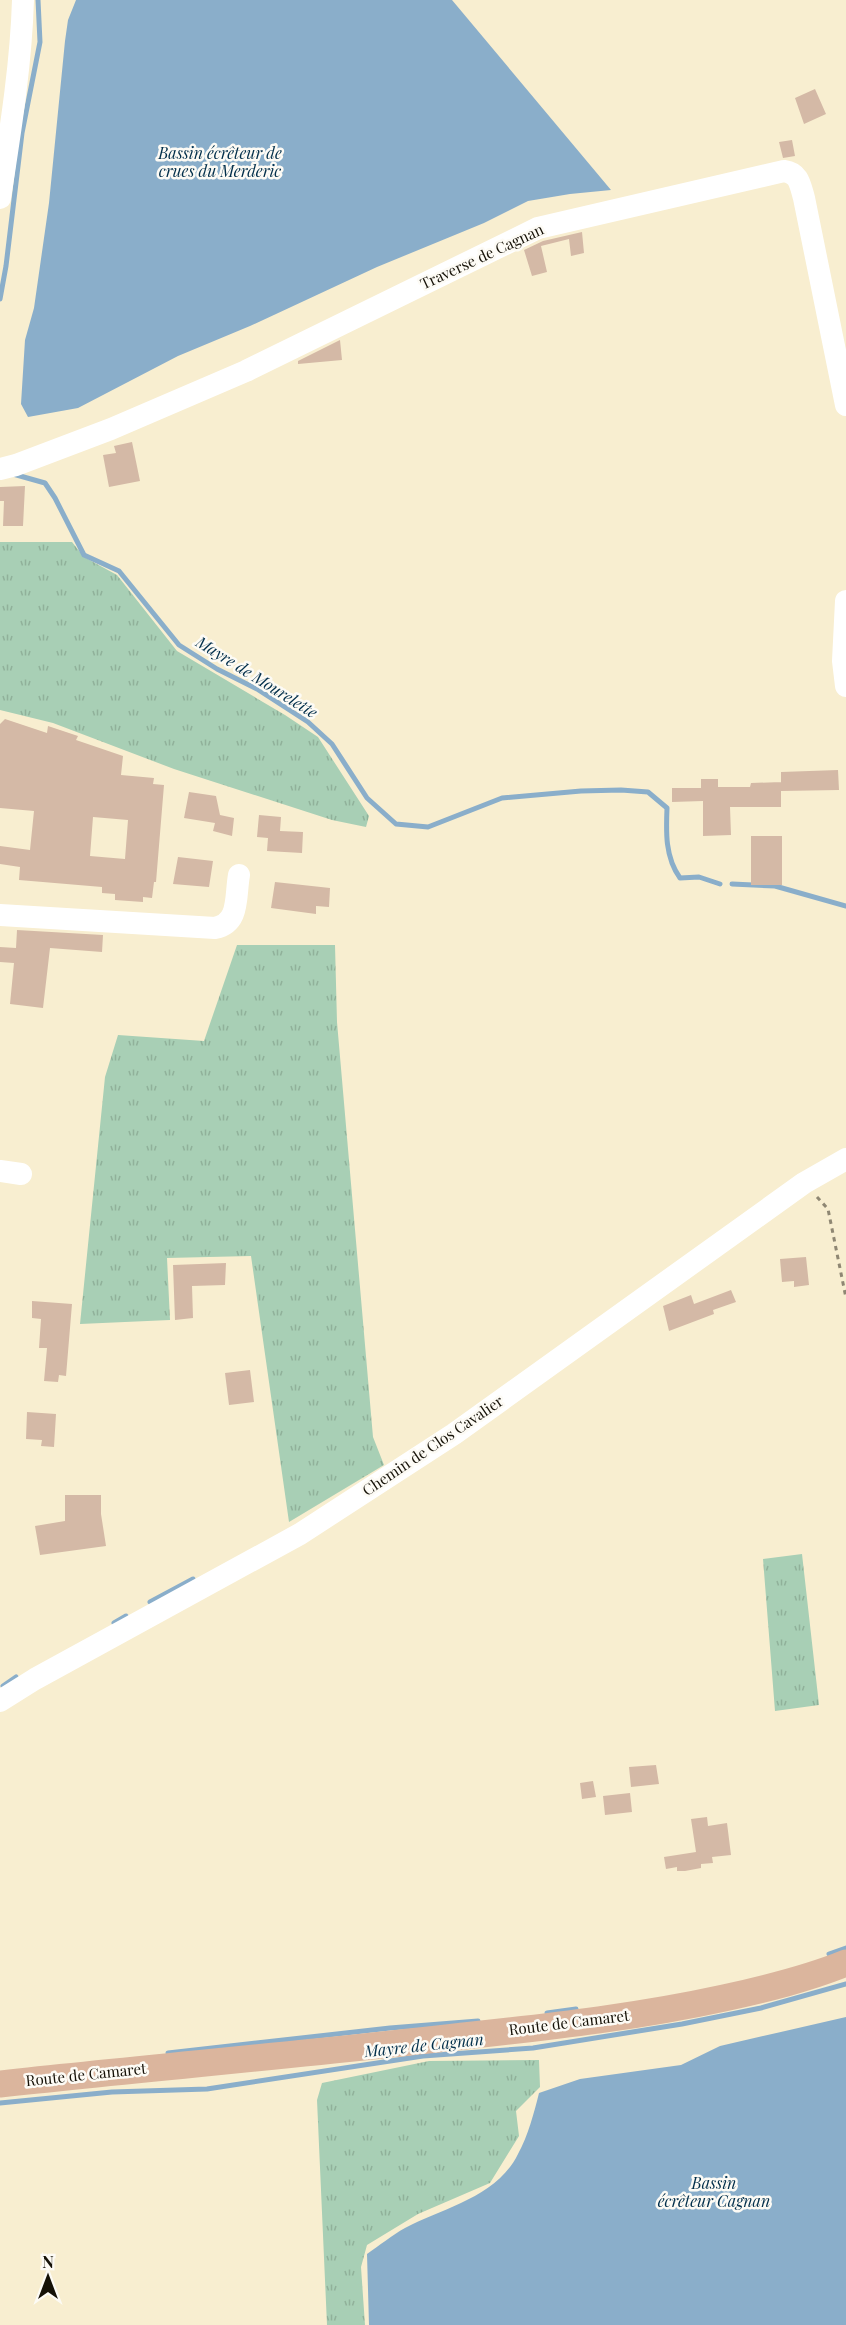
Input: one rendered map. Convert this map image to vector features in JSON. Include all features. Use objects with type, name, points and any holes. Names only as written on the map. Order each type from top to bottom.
[{"type":"main road","name":"Route de Camaret","points":[[0,2084],[304,2054],[611,2019],[757,1991],[825,1972],[846,1963]]},
{"type":"street","points":[[0,198],[10,129],[23,0]]},
{"type":"street","name":"Traverse de Cagnan","points":[[2,468],[111,429],[246,371],[538,228],[784,171],[792,172],[798,178],[804,198],[846,405]]},
{"type":"street","points":[[846,601],[843,661],[846,686]]},
{"type":"street","points":[[0,915],[215,928],[226,926],[232,919],[238,875]]},
{"type":"street","name":"Chemin de Clos Cavalier","points":[[0,1701],[35,1679],[300,1534],[454,1434],[804,1183],[846,1159]]},
{"type":"path","points":[[804,1183],[828,1209],[846,1298]]},
{"type":"green space","points":[[0,542],[72,542],[84,557],[117,575],[177,651],[318,737],[369,816],[366,827],[332,820],[174,769],[53,723],[0,710]]},
{"type":"green space","points":[[237,945],[335,945],[337,1022],[373,1437],[384,1465],[289,1522],[251,1256],[167,1258],[170,1320],[80,1324],[105,1077],[118,1035],[204,1041]]},
{"type":"green space","points":[[802,1554],[819,1705],[775,1711],[763,1559]]},
{"type":"green space","points":[[539,2060],[540,2087],[516,2111],[519,2136],[490,2183],[418,2214],[367,2245],[361,2267],[365,2325],[327,2325],[317,2100],[322,2083],[429,2061]]},
{"type":"water","name":"Bassin écrêteur de crues du Merderic","points":[[76,0],[452,0],[611,190],[528,201],[484,223],[377,267],[250,326],[178,356],[78,408],[28,417],[21,404],[25,340],[34,308],[49,203],[68,20]]},
{"type":"water","name":"Bassin écrêteur Cagnan","points":[[846,2017],[846,2325],[369,2325],[367,2254],[405,2228],[468,2200],[497,2181],[509,2169],[522,2147],[539,2093],[580,2079],[681,2065],[720,2046]]},
{"type":"building","points":[[815,89],[826,114],[804,124],[795,98]]},
{"type":"building","points":[[792,140],[795,156],[783,158],[779,142]]},
{"type":"building","points":[[582,232],[584,253],[571,256],[569,239],[541,246],[547,272],[532,276],[524,250],[543,241]]},
{"type":"building","points":[[340,340],[342,360],[298,364],[298,361]]},
{"type":"building","points":[[132,442],[140,481],[109,487],[103,455],[116,453],[114,446]]},
{"type":"building","points":[[25,486],[23,526],[3,526],[4,501],[0,501],[0,487]]},
{"type":"building","points":[[5,719],[47,733],[48,726],[78,736],[76,740],[123,756],[121,775],[154,778],[153,784],[164,785],[156,882],[154,882],[152,898],[143,897],[143,902],[115,900],[115,894],[102,893],[102,887],[19,880],[20,867],[0,864],[0,846],[30,850],[34,811],[0,808],[0,724]],"holes":[[[93,817],[128,820],[125,859],[90,856]]]},
{"type":"building","points":[[838,770],[839,790],[781,791],[781,772]]},
{"type":"building","points":[[701,779],[718,779],[718,787],[750,787],[751,783],[781,782],[781,807],[730,807],[731,835],[703,836],[703,801],[672,802],[672,788],[701,788]]},
{"type":"building","points":[[189,792],[216,796],[220,815],[234,818],[232,836],[213,831],[215,823],[184,818]]},
{"type":"building","points":[[259,815],[281,817],[280,831],[303,832],[302,853],[267,851],[268,838],[257,837]]},
{"type":"building","points":[[751,836],[782,836],[782,885],[751,885]]},
{"type":"building","points":[[178,857],[213,861],[209,887],[173,884]]},
{"type":"building","points":[[275,882],[330,888],[329,907],[316,906],[316,914],[271,908]]},
{"type":"building","points":[[17,930],[103,935],[102,952],[50,948],[43,1008],[10,1004],[14,963],[0,962],[0,947],[16,948]]},
{"type":"building","points":[[806,1257],[809,1285],[794,1287],[794,1281],[782,1282],[780,1259]]},
{"type":"building","points":[[226,1263],[225,1285],[192,1286],[193,1318],[175,1320],[173,1265]]},
{"type":"building","points":[[731,1290],[736,1302],[713,1310],[714,1314],[669,1331],[663,1306],[691,1295],[694,1304]]},
{"type":"building","points":[[32,1301],[72,1304],[66,1376],[59,1375],[58,1382],[44,1381],[47,1348],[39,1348],[41,1319],[32,1318]]},
{"type":"building","points":[[250,1370],[254,1402],[229,1405],[225,1373]]},
{"type":"building","points":[[27,1412],[56,1414],[54,1447],[41,1446],[42,1440],[26,1439]]},
{"type":"building","points":[[65,1495],[101,1495],[101,1514],[106,1546],[40,1555],[35,1526],[65,1521]]},
{"type":"building","points":[[656,1765],[659,1784],[631,1787],[629,1767]]},
{"type":"building","points":[[593,1781],[596,1797],[582,1799],[580,1783]]},
{"type":"building","points":[[630,1793],[632,1812],[605,1815],[603,1796]]},
{"type":"building","points":[[707,1817],[708,1826],[727,1823],[731,1855],[712,1857],[713,1863],[701,1864],[701,1868],[685,1871],[677,1871],[677,1867],[666,1869],[664,1857],[696,1852],[691,1819]]},
{"type":"waterway","points":[[0,299],[22,133],[40,42],[38,0]]},
{"type":"waterway","name":"Mayre de Mourelette","points":[[13,474],[45,483],[84,555],[119,571],[179,645],[217,669],[257,689],[308,722],[332,744],[367,798],[396,824],[428,827],[502,798],[581,791],[648,792],[667,808],[669,853],[680,878],[699,877],[720,884]]},
{"type":"waterway","name":"Mayre de Mourelette","points":[[732,884],[775,886],[846,906]]},
{"type":"waterway","points":[[150,1602],[193,1579]]},
{"type":"waterway","points":[[114,1623],[126,1616]]},
{"type":"waterway","points":[[3,1686],[16,1677]]},
{"type":"waterway","points":[[829,1954],[846,1948]]},
{"type":"waterway","name":"Mayre de Cagnan","points":[[0,2103],[112,2092],[207,2089],[423,2056],[533,2048],[682,2024],[761,2008],[846,1984]]},
{"type":"waterway","points":[[547,2013],[576,2009]]},
{"type":"waterway","points":[[168,2053],[390,2028],[478,2021]]}]
